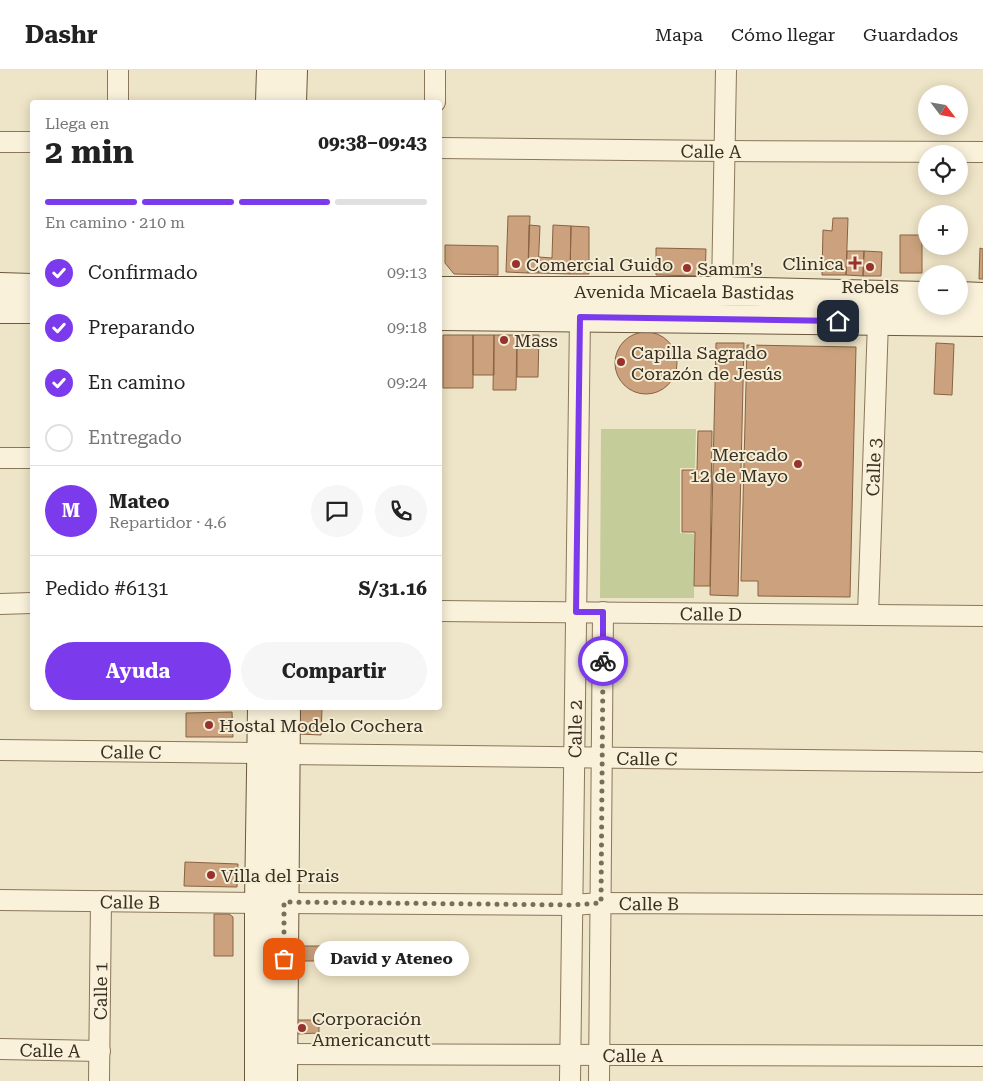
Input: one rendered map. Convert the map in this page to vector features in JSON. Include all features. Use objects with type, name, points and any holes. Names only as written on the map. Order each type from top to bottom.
[{"type":"main road","points":[[270,70],[270,100]]},
{"type":"main road","points":[[292,100],[293,70]]},
{"type":"main road","points":[[0,287],[30,288]]},
{"type":"main road","name":"Avenida Micaela Bastidas","points":[[442,291],[722,291],[918,296]]},
{"type":"main road","points":[[968,296],[983,297]]},
{"type":"main road","points":[[0,309],[30,309]]},
{"type":"main road","name":"Avenida Micaela Bastidas","points":[[442,316],[983,322]]},
{"type":"main road","points":[[263,710],[274,753]]},
{"type":"main road","points":[[258,1081],[272,903],[274,753],[285,710]]},
{"type":"main road","points":[[272,903],[283,1054],[283,1081]]},
{"type":"street","points":[[118,70],[118,100]]},
{"type":"street","points":[[435,70],[435,100]]},
{"type":"street","points":[[722,291],[726,70]]},
{"type":"street","points":[[0,142],[30,142]]},
{"type":"street","name":"Calle A","points":[[442,148],[725,152],[983,152]]},
{"type":"street","name":"Calle 2","points":[[570,1081],[580,317]]},
{"type":"street","name":"Calle 3","points":[[868,615],[878,321]]},
{"type":"street","points":[[0,458],[30,458]]},
{"type":"street","points":[[0,604],[30,603]]},
{"type":"street","name":"Calle D","points":[[442,611],[983,616]]},
{"type":"street","name":"Calle 2","points":[[599,1081],[603,612]]},
{"type":"street","name":"Calle C","points":[[0,750],[979,762]]},
{"type":"street","name":"Calle B","points":[[0,900],[572,905],[601,903],[983,904]]},
{"type":"street","name":"Calle 1","points":[[99,1081],[101,902]]},
{"type":"street","name":"Calle A","points":[[0,1050],[100,1051]]},
{"type":"street","name":"Calle A","points":[[283,1054],[570,1053],[983,1056]]},
{"type":"green space","points":[[601,429],[696,429],[695,468],[680,468],[680,533],[694,534],[694,598],[600,598]]},
{"type":"building","points":[[508,216],[530,216],[528,273],[506,272]]},
{"type":"building","points":[[833,218],[848,218],[846,275],[822,275],[823,230],[832,231]]},
{"type":"building","points":[[529,225],[540,226],[538,273],[528,273]]},
{"type":"building","points":[[553,225],[571,226],[570,274],[538,273],[539,257],[552,258]]},
{"type":"building","points":[[571,226],[589,227],[589,274],[570,274]]},
{"type":"building","points":[[900,235],[918,235],[918,255],[922,255],[922,265],[918,265],[918,273],[900,273]]},
{"type":"building","points":[[445,245],[498,246],[498,275],[454,274],[445,263]]},
{"type":"building","points":[[656,248],[706,249],[705,276],[656,275]]},
{"type":"building","points":[[980,248],[983,249],[983,279],[979,279]]},
{"type":"building","name":"Clinica","points":[[847,251],[864,251],[863,276],[846,275]]},
{"type":"building","points":[[864,251],[882,252],[881,276],[863,276]]},
{"type":"building","points":[[640,332],[652,332],[668,341],[675,351],[677,363],[675,375],[668,385],[652,394],[640,394],[629,389],[620,380],[615,369],[615,357],[620,346],[629,337]]},
{"type":"building","points":[[443,335],[473,335],[473,388],[443,388]]},
{"type":"building","points":[[473,335],[494,335],[494,375],[473,375]]},
{"type":"building","points":[[494,335],[517,335],[516,390],[493,390]]},
{"type":"building","points":[[517,335],[539,335],[538,377],[517,377]]},
{"type":"building","points":[[716,343],[744,343],[738,596],[710,595]]},
{"type":"building","points":[[936,343],[954,344],[952,395],[934,394]]},
{"type":"building","name":"Mercado 12 de Mayo","points":[[747,345],[856,347],[850,597],[758,596],[758,581],[741,581]]},
{"type":"building","points":[[698,431],[712,431],[710,586],[694,586],[695,532],[682,532],[682,470],[697,470]]},
{"type":"building","points":[[299,710],[322,710],[321,735],[299,734]]},
{"type":"building","name":"Hostal Modelo Cochera","points":[[232,712],[233,737],[186,737],[186,713]]},
{"type":"building","name":"Villa del Prais","points":[[185,862],[238,864],[237,887],[184,886]]},
{"type":"building","points":[[214,914],[229,914],[233,917],[233,956],[214,956]]},
{"type":"building","points":[[298,946],[338,946],[338,961],[298,961]]},
{"type":"building","points":[[296,1020],[319,1020],[319,1033],[297,1034]]},
{"type":"way so far","points":[[284,959],[284,902],[572,905],[601,903],[603,661]]},
{"type":"place","name":"Clinica","points":[[855,263]]},
{"type":"place","name":"Comercial Guido","points":[[516,264]]},
{"type":"place","name":"Rebels","points":[[870,267]]},
{"type":"place","name":"Samm's","points":[[687,268]]},
{"type":"place","name":"Mass","points":[[504,340]]},
{"type":"place","name":"Capilla Sagrado Corazón de Jesús","points":[[621,362]]},
{"type":"place","name":"Mercado 12 de Mayo","points":[[798,464]]},
{"type":"place","name":"Hostal Modelo Cochera","points":[[209,725]]},
{"type":"place","name":"Villa del Prais","points":[[211,875]]},
{"type":"place","name":"David y Ateneo","points":[[284,959]]},
{"type":"place","name":"Corporación Americancutt","points":[[302,1028]]},
{"type":"route","points":[[603,661],[603,612],[576,612],[580,317],[838,321]]}]
